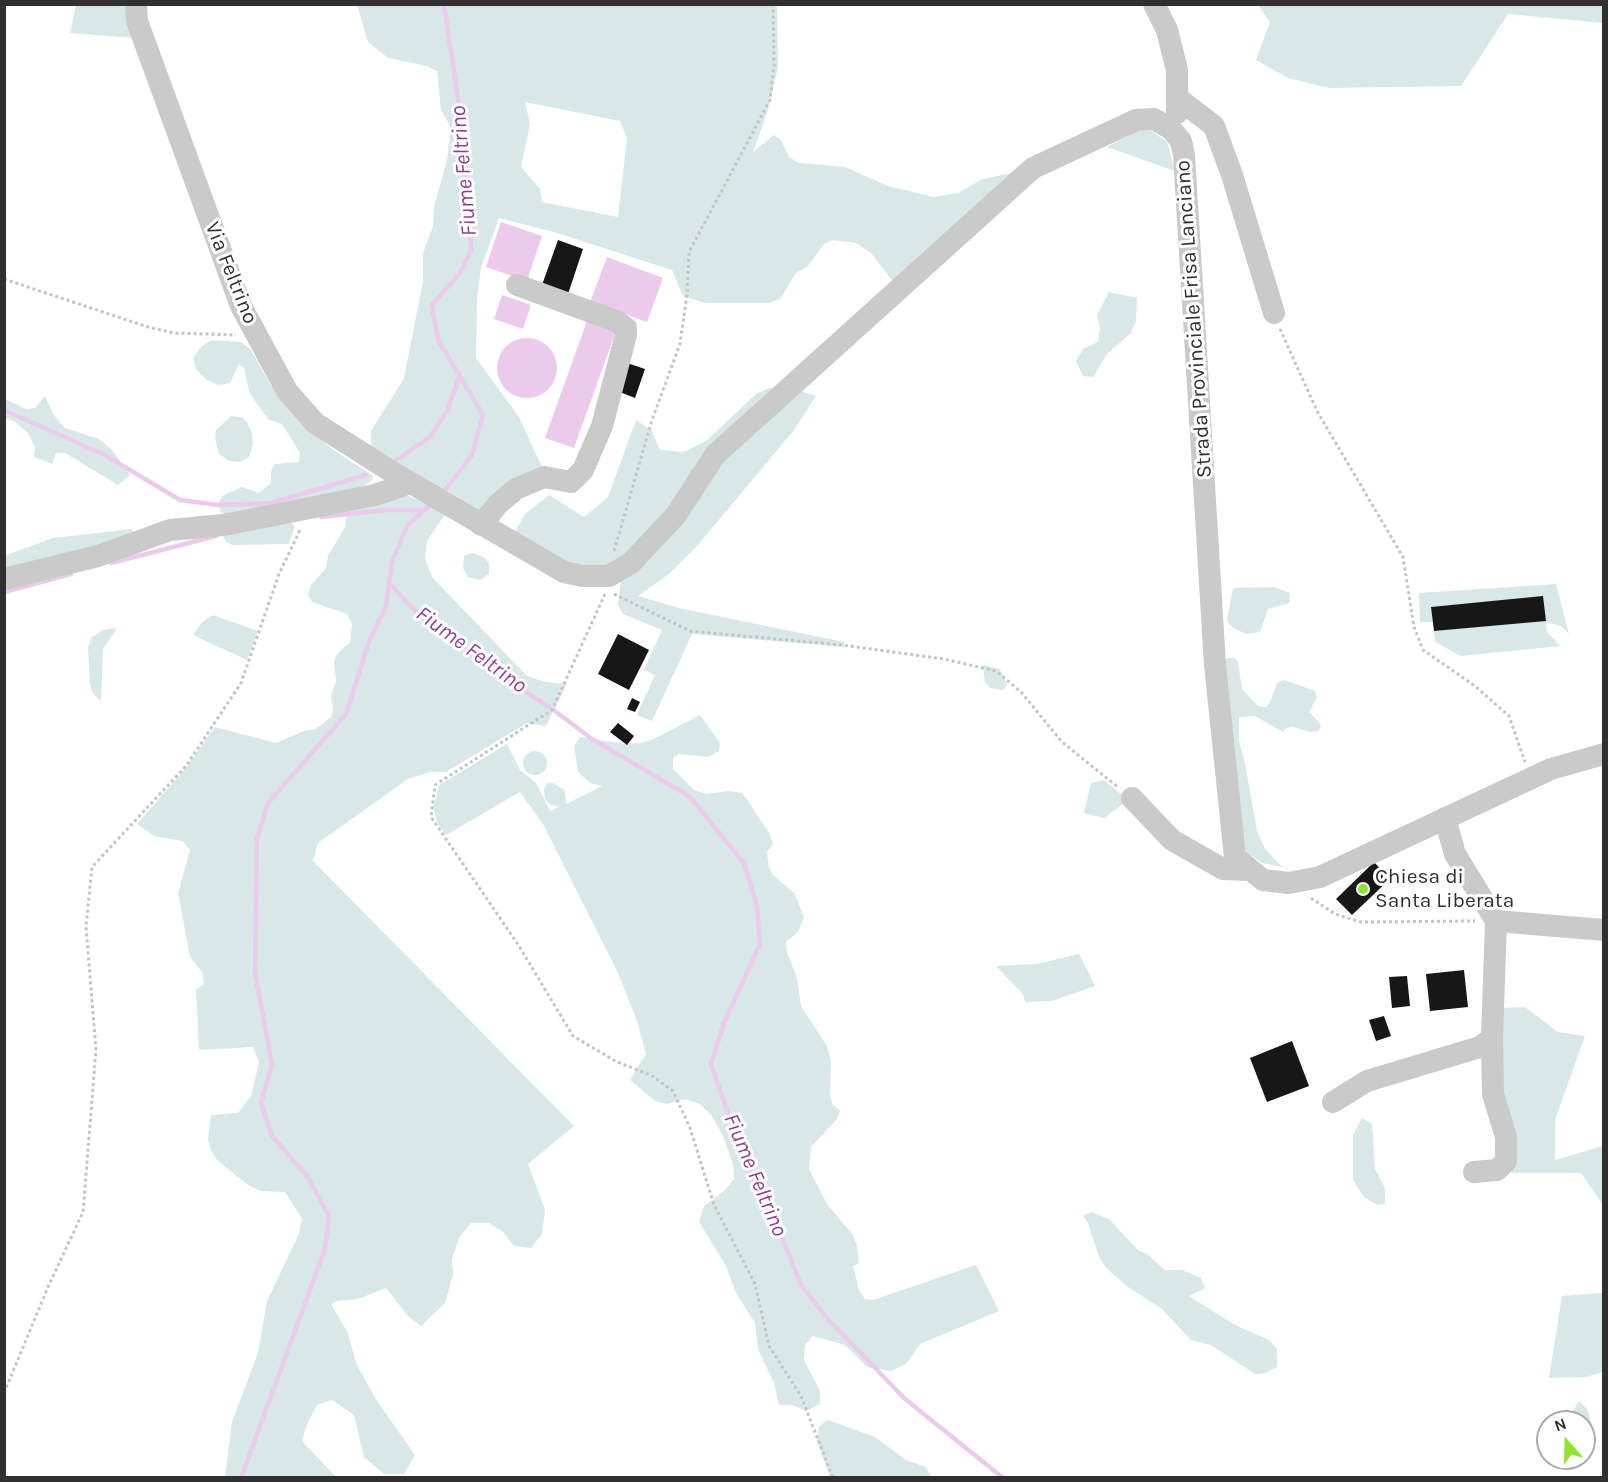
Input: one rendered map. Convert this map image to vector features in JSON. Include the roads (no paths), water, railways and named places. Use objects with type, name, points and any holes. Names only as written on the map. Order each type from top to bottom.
[{"type":"street","name":"Via Feltrino","points":[[136,4],[138,21],[241,306],[287,391],[315,423],[410,483]]},
{"type":"street","points":[[4,579],[98,556],[170,530],[224,525],[311,508],[375,495],[410,483],[564,572],[582,576],[609,576],[630,563],[676,515],[715,455],[1033,168],[1136,120],[1154,119],[1171,129],[1177,115],[1179,99],[1177,70],[1167,30],[1154,4]]},
{"type":"street","points":[[1179,99],[1214,126],[1232,175],[1274,314]]},
{"type":"street","name":"Strada Provinciale Frisa Lanciano","points":[[1171,129],[1181,141],[1184,155],[1215,665],[1235,858],[1250,870]]},
{"type":"street","points":[[481,525],[496,505],[516,489],[544,477],[571,482],[583,470],[602,426],[626,335],[626,328],[616,321],[517,285]]},
{"type":"street","points":[[1132,798],[1173,840],[1223,870],[1250,870],[1263,880],[1289,883],[1320,877],[1551,769],[1604,754]]},
{"type":"street","points":[[1446,818],[1455,854],[1496,921],[1492,1094],[1506,1137],[1506,1161],[1497,1170],[1474,1172]]},
{"type":"street","points":[[1496,921],[1604,930]]},
{"type":"street","points":[[1333,1102],[1367,1081],[1480,1047],[1492,1038]]},
{"type":"waterway","name":"Fiume Feltrino","points":[[442,494],[472,455],[483,415],[438,340],[432,305],[460,273],[471,251],[466,154],[444,4]]},
{"type":"waterway","points":[[395,461],[430,437],[448,409],[460,374]]},
{"type":"waterway","points":[[4,410],[105,455],[180,500],[219,505],[271,503],[366,475]]},
{"type":"waterway","points":[[241,1478],[325,1249],[329,1216],[307,1176],[272,1136],[261,1103],[272,1065],[255,972],[257,839],[268,803],[346,714],[370,639],[386,606],[392,562],[407,526],[431,504]]},
{"type":"waterway","points":[[321,517],[385,510],[423,510]]},
{"type":"waterway","points":[[111,563],[216,536]]},
{"type":"waterway","points":[[4,592],[71,574]]},
{"type":"waterway","name":"Fiume Feltrino","points":[[389,583],[415,611],[493,670],[549,707]]},
{"type":"waterway","name":"Fiume Feltrino","points":[[555,711],[592,739],[689,796],[744,863],[757,906],[760,944],[724,1023],[711,1064],[746,1165],[773,1215],[801,1285],[827,1318],[904,1398],[1003,1478]]},
{"type":"place","name":"Chiesa di Santa Liberata","points":[[1363,889]]}]
